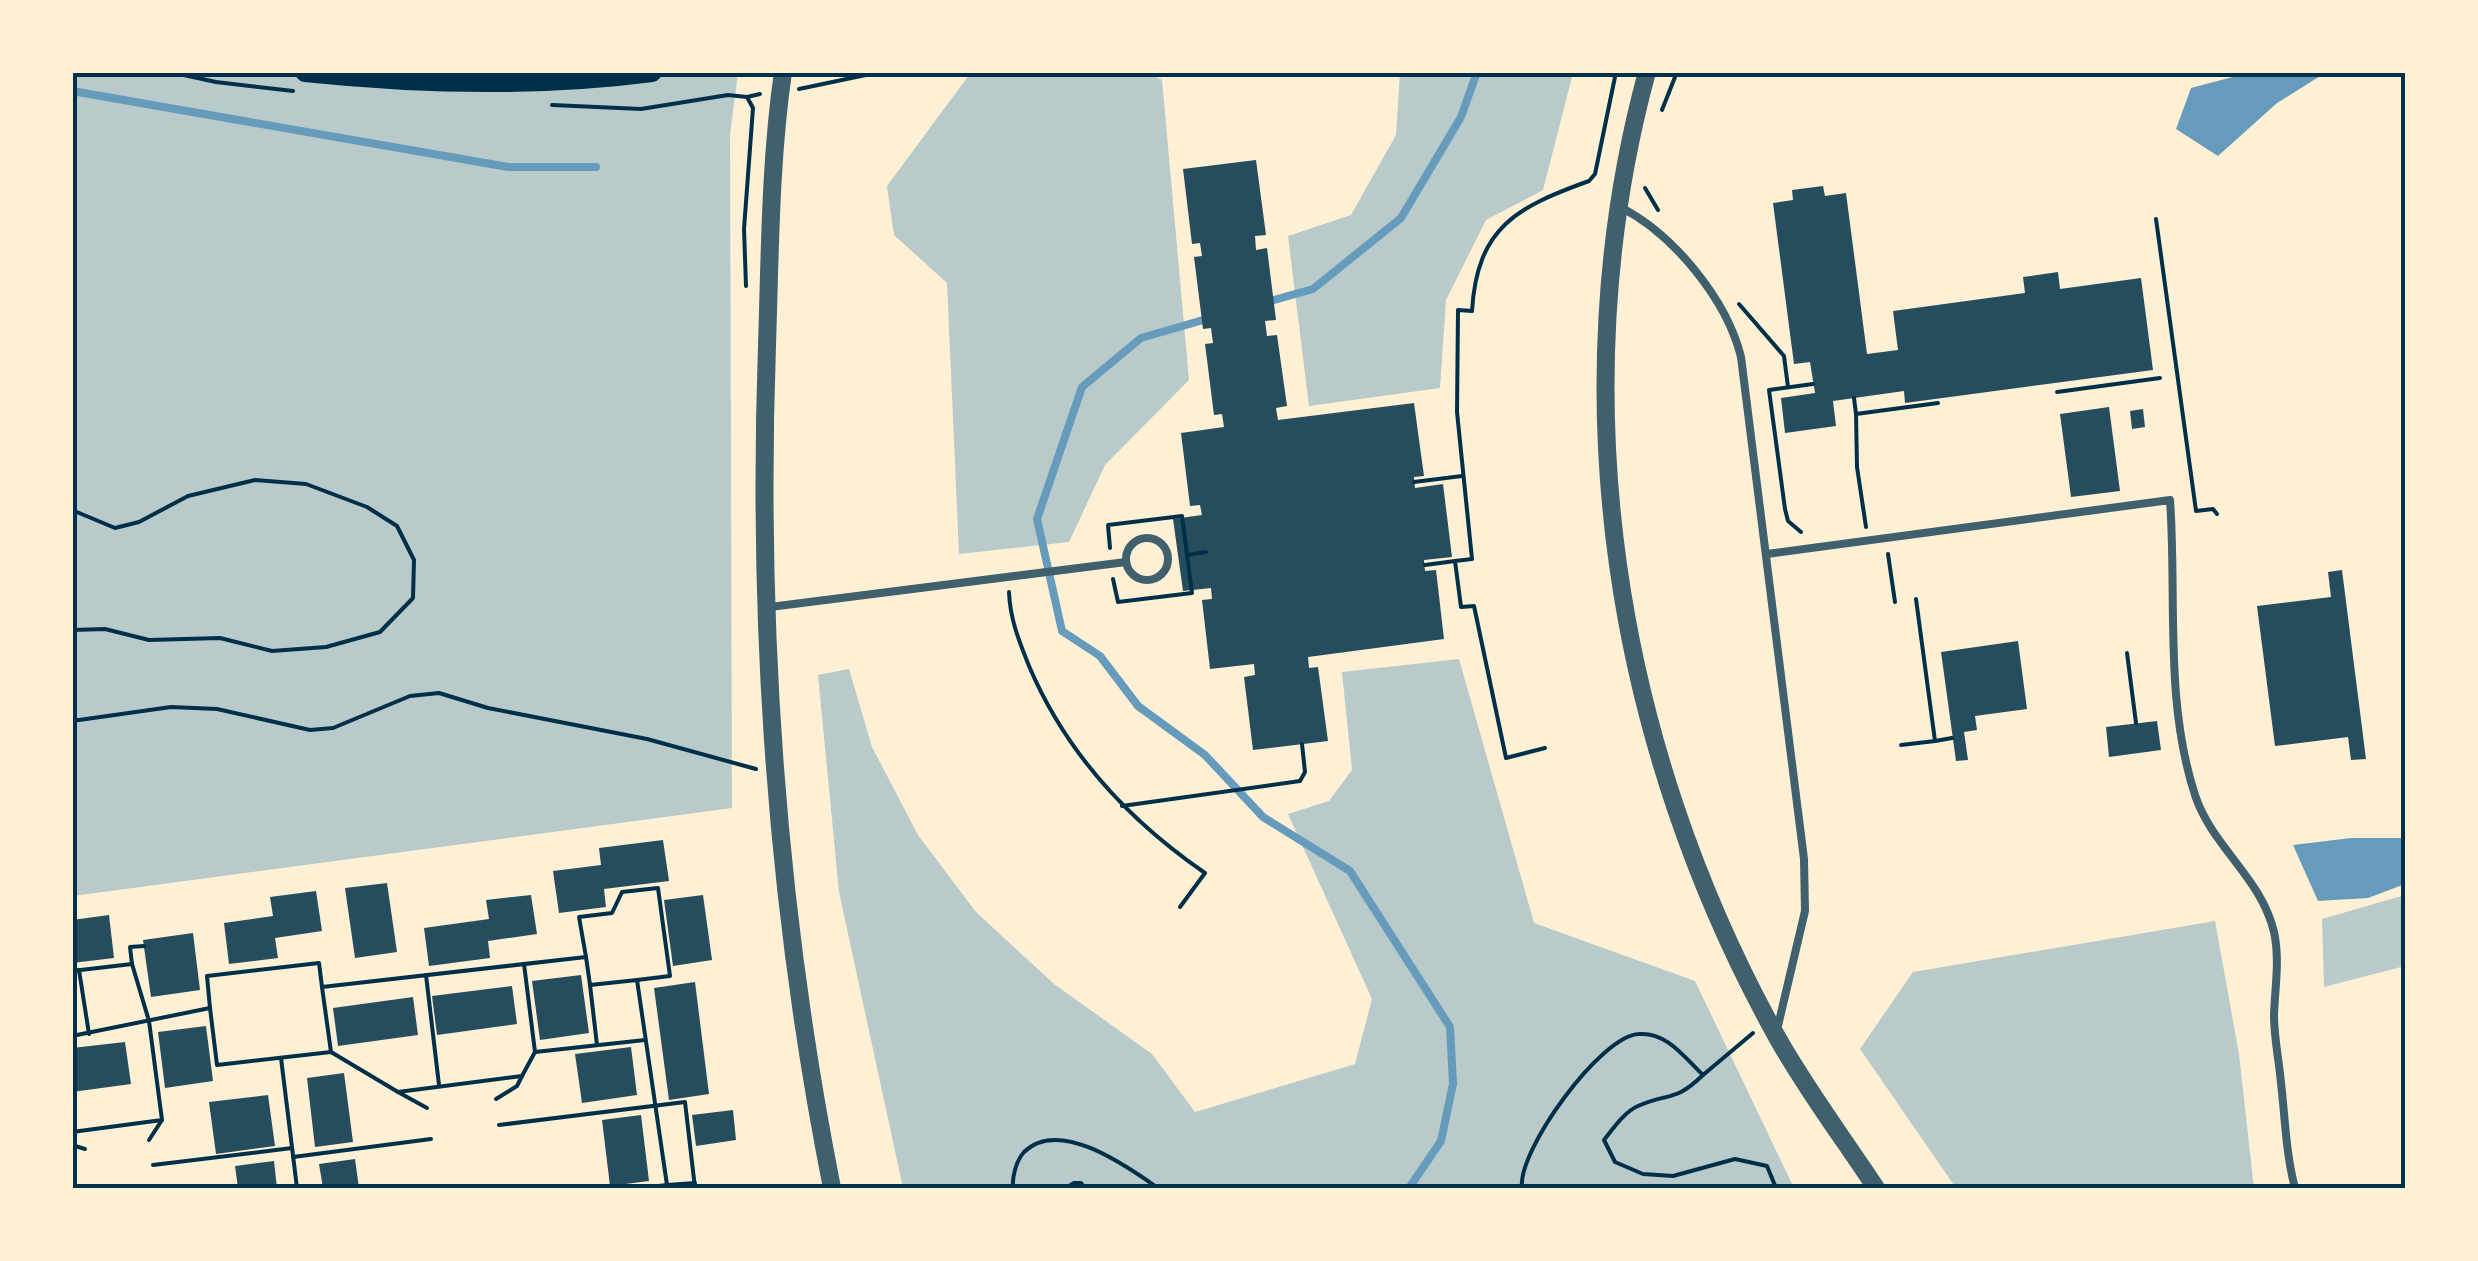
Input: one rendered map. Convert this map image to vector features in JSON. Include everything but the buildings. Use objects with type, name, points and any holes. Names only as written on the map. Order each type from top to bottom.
[{"type":"main road","points":[[305,72],[449,82],[579,79],[652,72]]},
{"type":"street","points":[[783,72],[770,246],[764,474],[766,607],[778,805],[795,958],[832,1188]]},
{"type":"street","points":[[1647,72],[1618,206],[1605,400],[1612,516],[1632,648],[1653,738],[1678,818],[1714,909],[1772,1027],[1876,1188]]},
{"type":"lane","points":[[1618,206],[1656,228],[1704,282],[1730,323],[1741,357],[1804,859],[1805,911],[1772,1027]]},
{"type":"lane","points":[[1767,554],[2170,500],[2175,564],[2173,647],[2187,768],[2196,799],[2219,841],[2265,902],[2274,934],[2279,975],[2274,1017],[2295,1188]]},
{"type":"lane","points":[[1145,538],[1160,543],[1168,557],[1164,573],[1149,580],[1134,576],[1126,562],[1130,546],[1145,538]]},
{"type":"lane","points":[[766,607],[1126,562]]},
{"type":"path","points":[[802,89],[880,72]]},
{"type":"path","points":[[1425,565],[1472,559],[1456,412],[1458,310],[1472,312],[1479,269],[1499,228],[1532,203],[1589,181],[1595,174],[1616,72]]},
{"type":"path","points":[[641,109],[728,94],[752,95]]},
{"type":"path","points":[[2156,219],[2196,511],[2213,509],[2217,514]]},
{"type":"path","points":[[2057,392],[2160,378]]},
{"type":"path","points":[[1812,534],[1804,534],[1788,521],[1769,390],[1814,384]]},
{"type":"path","points":[[1854,398],[1857,467],[1866,527]]},
{"type":"path","points":[[1856,414],[1938,404]]},
{"type":"path","points":[[1414,482],[1462,476]]},
{"type":"path","points":[[72,510],[115,528],[139,522],[188,496],[255,480],[306,484],[367,507],[397,526],[414,560],[412,598],[380,632],[326,648],[272,652],[220,638],[149,640],[105,630],[72,630]]},
{"type":"path","points":[[1104,548],[1111,548],[1108,525],[1182,516],[1192,593],[1118,602],[1115,579],[1108,580]]},
{"type":"path","points":[[1886,538],[1895,602]]},
{"type":"path","points":[[1187,555],[1206,552]]},
{"type":"path","points":[[1455,561],[1461,607],[1474,606],[1506,758],[1545,748]]},
{"type":"path","points":[[1008,592],[1014,626],[1041,694],[1072,747],[1122,806],[1171,849],[1206,873],[1180,907]]},
{"type":"path","points":[[1916,599],[1935,740]]},
{"type":"path","points":[[2127,653],[2136,724]]},
{"type":"path","points":[[72,721],[170,707],[217,709],[310,730],[333,728],[410,696],[439,693],[488,708],[647,739],[756,768]]},
{"type":"path","points":[[1901,746],[1952,738]]},
{"type":"path","points":[[1122,806],[1300,780],[1305,772],[1302,744]]},
{"type":"path","points":[[590,985],[670,976],[658,888],[622,892],[612,913],[579,917],[598,1045]]},
{"type":"path","points":[[144,946],[130,948],[149,1021],[162,1120],[150,1140]]},
{"type":"path","points":[[322,987],[586,957]]},
{"type":"path","points":[[331,1052],[319,962],[207,976],[217,1066],[331,1052],[427,1108]]},
{"type":"path","points":[[89,1034],[76,970],[132,964]]},
{"type":"path","points":[[496,1099],[517,1086],[535,1052],[524,964]]},
{"type":"path","points":[[426,976],[439,1086]]},
{"type":"path","points":[[637,980],[667,1186]]},
{"type":"path","points":[[72,1036],[210,1008]]},
{"type":"path","points":[[1772,1027],[1702,1074],[1685,1092],[1636,1106],[1604,1140],[1615,1162],[1643,1174],[1673,1176],[1735,1159],[1767,1166],[1776,1188]]},
{"type":"path","points":[[1522,1188],[1524,1163],[1552,1112],[1615,1042],[1636,1033],[1661,1036],[1702,1074]]},
{"type":"path","points":[[535,1052],[646,1040]]},
{"type":"path","points":[[280,1058],[297,1188]]},
{"type":"path","points":[[398,1092],[522,1076]]},
{"type":"path","points":[[499,1125],[685,1102],[695,1186],[642,1188]]},
{"type":"path","points":[[72,1132],[162,1120]]},
{"type":"path","points":[[293,1157],[431,1140]]},
{"type":"path","points":[[1013,1188],[1021,1155],[1037,1142],[1065,1142],[1115,1158],[1158,1188]]},
{"type":"path","points":[[72,1146],[85,1149]]},
{"type":"path","points":[[153,1165],[292,1148]]},
{"type":"path","points":[[1066,1188],[1074,1182],[1085,1188]]},
{"type":"shaded area","points":[[1146,72],[1162,80],[1189,380],[1105,465],[1069,542],[959,554],[947,283],[894,235],[887,186],[969,75]]},
{"type":"shaded area","points":[[72,73],[738,73],[730,135],[732,808],[73,896]]},
{"type":"shaded area","points":[[1400,73],[1573,73],[1543,190],[1486,220],[1446,300],[1440,388],[1309,406],[1288,236],[1351,215],[1396,135]]},
{"type":"shaded area","points":[[1459,659],[1534,923],[1695,981],[1794,1188],[903,1188],[839,892],[818,675],[849,669],[872,747],[918,835],[976,912],[1054,984],[1152,1054],[1195,1112],[1355,1064],[1372,999],[1288,814],[1329,801],[1352,770],[1342,672]]},
{"type":"shaded area","points":[[2405,895],[2405,966],[2324,987],[2322,919]]},
{"type":"shaded area","points":[[2215,921],[2239,1054],[2254,1188],[1956,1188],[1860,1049],[1913,972]]},
{"type":"water","points":[[2248,73],[2325,73],[2277,103],[2218,156],[2176,129],[2191,88]]},
{"type":"water","points":[[2351,838],[2405,838],[2405,884],[2368,898],[2318,901],[2293,845]]},
{"type":"waterway","points":[[1267,302],[1313,289],[1401,218],[1461,117],[1477,72]]},
{"type":"waterway","points":[[72,91],[508,167],[596,167]]},
{"type":"waterway","points":[[1210,318],[1141,338],[1082,387],[1037,519],[1062,631],[1100,656],[1138,706],[1205,755],[1263,817],[1350,871],[1450,1027],[1453,1084],[1441,1141],[1409,1188]]}]
